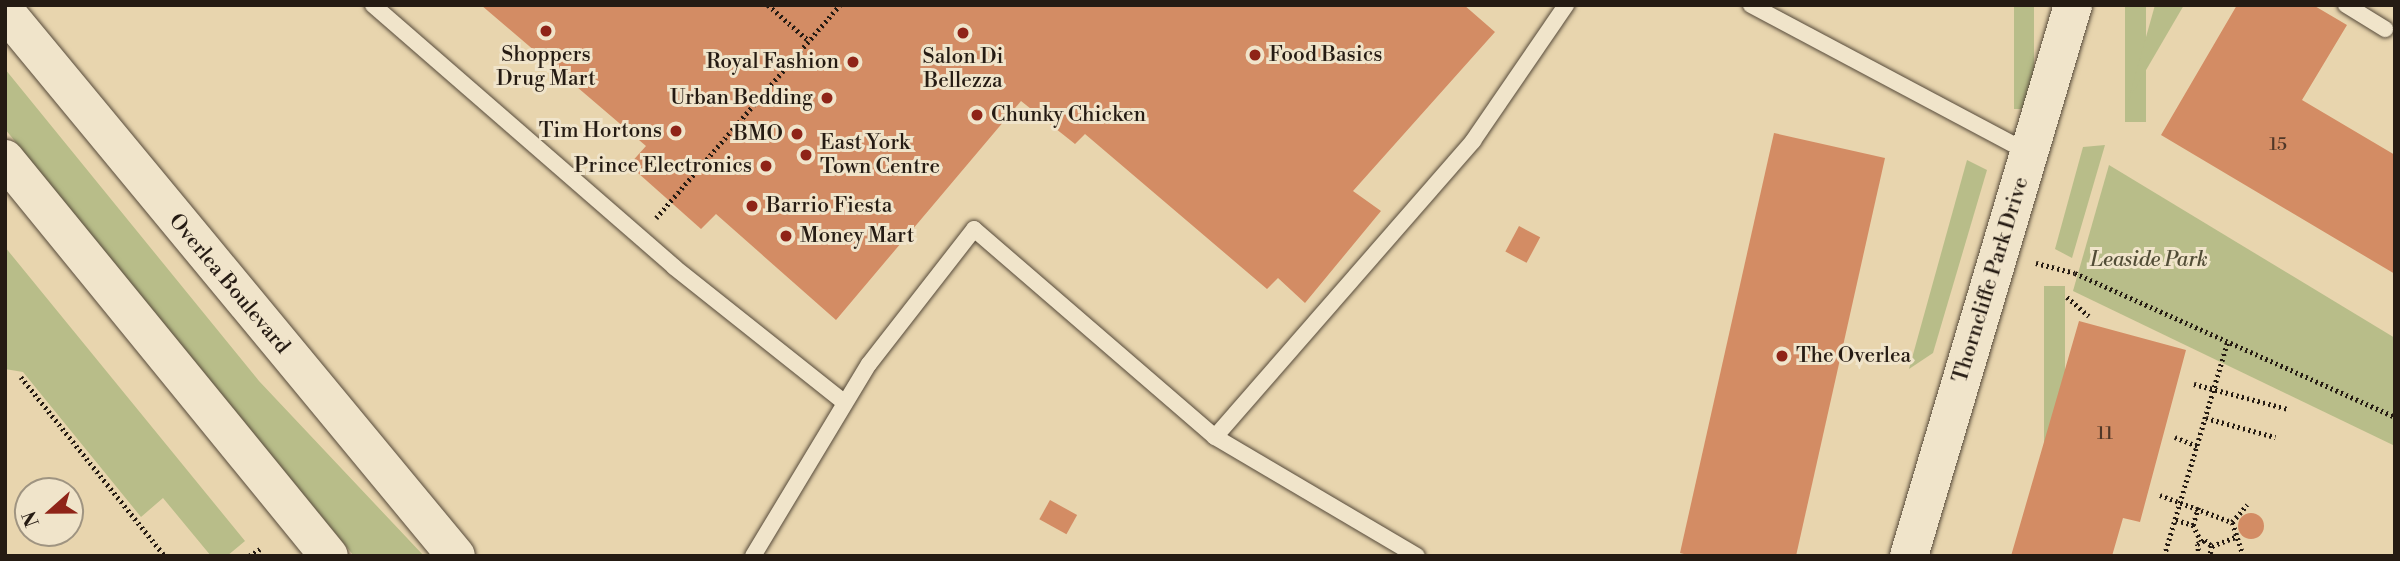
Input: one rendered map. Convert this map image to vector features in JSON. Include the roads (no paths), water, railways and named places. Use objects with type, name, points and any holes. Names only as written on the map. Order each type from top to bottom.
[{"type":"main road","name":"Thorncliffe Park Drive","points":[[1909,556],[2073,5]]},
{"type":"main road","name":"Overlea Boulevard","points":[[5,11],[456,556]]},
{"type":"main road","points":[[5,159],[329,556]]},
{"type":"lane","points":[[373,5],[640,237],[844,402]]},
{"type":"lane","points":[[1215,437],[1473,141],[1566,5]]},
{"type":"lane","points":[[1751,5],[2029,153]]},
{"type":"lane","points":[[2347,5],[2385,29]]},
{"type":"lane","points":[[753,556],[844,402],[974,229],[1215,437],[1418,556]]},
{"type":"place","name":"Shoppers Drug Mart","points":[[546,31]]},
{"type":"place","name":"Salon Di Bellezza","points":[[963,33]]},
{"type":"place","name":"Food Basics","points":[[1255,55]]},
{"type":"place","name":"Royal Fashion","points":[[853,62]]},
{"type":"place","name":"Urban Bedding","points":[[827,98]]},
{"type":"place","name":"Chunky Chicken","points":[[977,115]]},
{"type":"place","name":"Tim Hortons","points":[[676,131]]},
{"type":"place","name":"BMO","points":[[797,134]]},
{"type":"place","name":"East York Town Centre","points":[[806,155]]},
{"type":"place","name":"Prince Electronics","points":[[766,166]]},
{"type":"place","name":"Barrio Fiesta","points":[[752,206]]},
{"type":"place","name":"Money Mart","points":[[786,236]]},
{"type":"place","name":"The Overlea","points":[[1782,356]]},
{"type":"park label","name":"Leaside Park","points":[[2149,260]]}]
